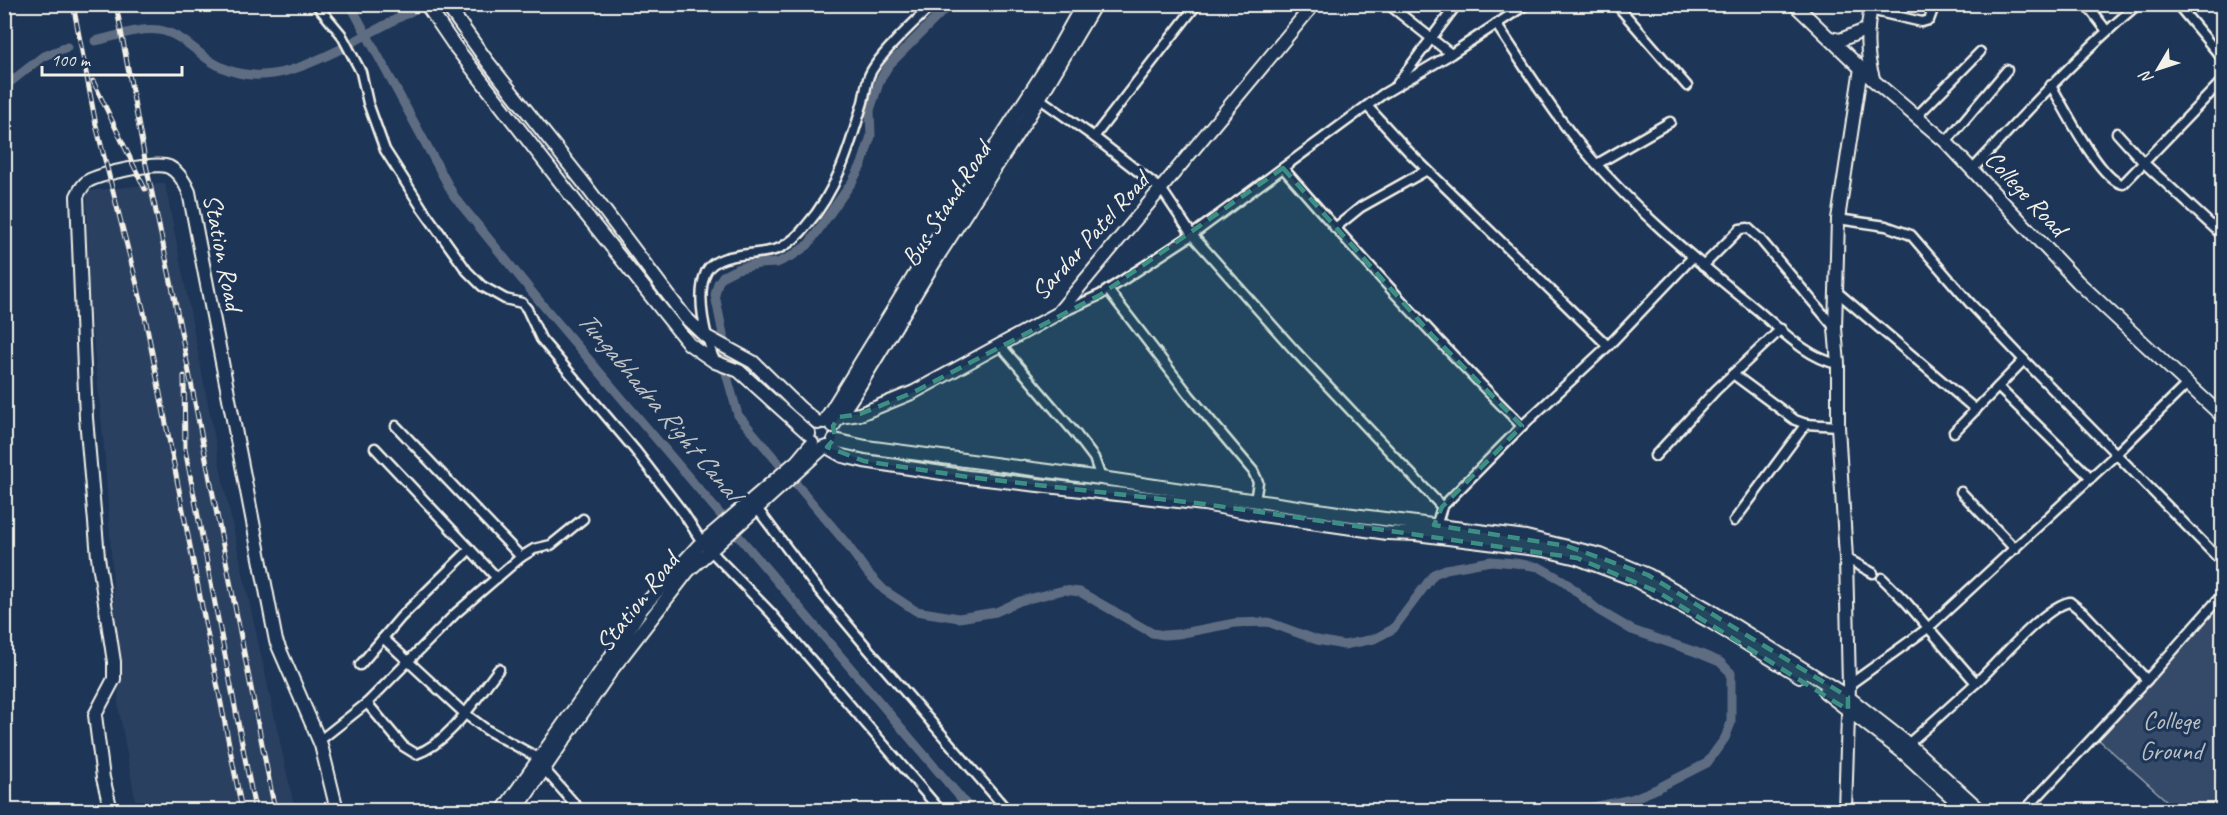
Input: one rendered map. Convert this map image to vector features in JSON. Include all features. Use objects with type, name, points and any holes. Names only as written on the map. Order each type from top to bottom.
[{"type":"street","points":[[316,4],[341,34],[361,72],[368,103],[385,150],[444,240],[482,286],[505,299],[522,303],[541,339],[634,450],[708,544],[770,612],[940,810]]},
{"type":"street","points":[[426,4],[454,45],[564,188],[689,344],[717,362],[739,371],[821,442],[843,456],[968,477],[1204,504],[1320,524],[1544,550],[1577,558],[1610,569],[1658,592],[1833,697],[1848,697],[1928,628],[2091,478],[2188,383]]},
{"type":"street","points":[[717,362],[710,338],[703,287],[705,274],[710,266],[729,257],[782,247],[807,226],[828,195],[846,157],[869,75],[878,61],[933,4]]},
{"type":"street","name":"Bus Stand Road","points":[[1034,95],[1083,4]]},
{"type":"street","name":"Bus Stand Road","points":[[821,442],[812,427],[828,422],[952,214],[1095,4]]},
{"type":"street","points":[[1094,137],[1197,4]]},
{"type":"street","name":"Sardar Patel Road","points":[[828,422],[860,414],[914,392],[1057,314],[1314,4]]},
{"type":"street","points":[[1388,4],[1451,54]]},
{"type":"street","points":[[1395,86],[1457,4]]},
{"type":"street","points":[[1057,314],[1108,290],[1192,235],[1395,86],[1451,54],[1527,4]]},
{"type":"street","points":[[1616,4],[1687,86]]},
{"type":"street","name":"College Road","points":[[1794,4],[1873,80],[1946,142],[2078,282],[2223,416]]},
{"type":"street","points":[[1873,80],[1868,60],[1871,7],[1922,22],[1929,20],[1935,4]]},
{"type":"street","points":[[2086,4],[2107,30]]},
{"type":"street","points":[[1973,169],[2051,85],[2107,30],[2138,4]]},
{"type":"street","points":[[2177,4],[2223,58]]},
{"type":"street","points":[[448,5],[487,61],[583,182],[685,317],[710,338],[748,358],[799,407],[828,422],[821,442],[800,464],[708,544]]},
{"type":"street","points":[[1496,24],[1576,140],[1654,224],[1692,258],[1823,361],[1838,364]]},
{"type":"street","points":[[1830,38],[1840,40],[1868,29]]},
{"type":"street","points":[[1916,117],[1980,51]]},
{"type":"street","points":[[1845,810],[1848,697],[1846,558],[1835,328],[1838,219],[1860,68]]},
{"type":"street","points":[[1946,142],[2007,70]]},
{"type":"street","points":[[2051,85],[2094,158],[2107,175],[2119,184],[2123,184],[2223,81]]},
{"type":"street","points":[[1034,95],[1094,137],[1162,190],[1192,235],[1295,351],[1442,507]]},
{"type":"street","points":[[1367,106],[1427,170],[1608,346]]},
{"type":"street","points":[[1597,164],[1670,122]]},
{"type":"street","points":[[2117,133],[2144,163],[2223,235]]},
{"type":"street","name":"Station Road","points":[[111,810],[103,778],[95,714],[114,679],[114,662],[98,557],[86,418],[76,196],[88,181],[146,165],[168,166],[176,171],[189,192],[276,641],[319,741],[337,810]]},
{"type":"street","points":[[1283,168],[1432,335],[1522,426]]},
{"type":"street","points":[[1335,228],[1361,207],[1427,170]]},
{"type":"street","points":[[1838,219],[1886,226],[1911,235],[1969,302],[2024,360],[2223,562]]},
{"type":"street","points":[[1703,266],[1740,229],[1748,228],[1760,239],[1835,328]]},
{"type":"street","points":[[1436,526],[1442,507],[1522,426],[1608,346],[1692,258]]},
{"type":"street","points":[[1108,290],[1189,395],[1253,471],[1258,482],[1255,501]]},
{"type":"street","points":[[1836,291],[1976,410]]},
{"type":"street","points":[[1655,456],[1733,374],[1781,329]]},
{"type":"street","points":[[1001,346],[1094,458],[1101,478]]},
{"type":"street","points":[[1954,432],[2024,360]]},
{"type":"street","points":[[1733,374],[1790,417],[1806,424],[1838,426]]},
{"type":"street","points":[[1998,387],[2091,478]]},
{"type":"street","points":[[1734,521],[1806,424]]},
{"type":"street","points":[[396,426],[521,557]]},
{"type":"street","points":[[821,442],[1526,537],[1601,555],[1648,574],[1848,697],[1908,744],[1980,810]]},
{"type":"street","points":[[375,448],[497,578]]},
{"type":"street","points":[[1961,492],[2015,549]]},
{"type":"street","points":[[750,509],[1007,810]]},
{"type":"street","points":[[319,741],[367,703],[456,613],[521,557],[534,549],[551,545],[583,519]]},
{"type":"street","name":"Station Road","points":[[516,810],[642,608],[708,544]]},
{"type":"street","points":[[360,665],[421,596],[470,549]]},
{"type":"street","points":[[1846,558],[1873,573]]},
{"type":"street","points":[[1882,579],[1906,602],[1976,683]]},
{"type":"street","points":[[2025,810],[2223,595]]},
{"type":"street","points":[[1908,744],[1976,683],[2047,614],[2055,607],[2070,602],[2085,614],[2147,680]]},
{"type":"street","points":[[383,638],[464,713],[544,763],[580,810]]},
{"type":"street","points":[[367,703],[403,746],[416,754],[436,744],[499,669]]},
{"type":"street","points":[[1848,697],[1966,810]]},
{"type":"street","name":"Station Road","points":[[502,810],[544,763]]},
{"type":"highlighted area","points":[[1283,168],[1432,335],[1522,426],[1442,507],[1434,525],[1567,546],[1648,575],[1848,697],[1848,710],[1658,592],[1577,558],[1204,504],[968,477],[864,461],[827,447],[835,438],[833,426],[839,417],[860,414],[914,392],[1100,295]]},
{"type":"shaded area","points":[[165,183],[225,491],[295,810],[137,810],[118,705],[119,674],[104,446],[88,289],[87,191]]},
{"type":"green space","name":"College Ground","points":[[2222,603],[2222,810],[2177,810],[2098,739]]},
{"type":"waterway","name":"Tungabhadra Right Canal","points":[[350,4],[454,196],[541,303],[971,810]]},
{"type":"waterway","points":[[950,4],[889,65],[880,80],[870,110],[871,136],[862,164],[808,245],[777,263],[758,264],[737,269],[723,276],[718,283],[715,295],[723,334],[724,366],[738,415],[846,543],[867,572],[884,590],[916,611],[959,618],[996,612],[1020,601],[1064,590],[1080,592],[1152,633],[1178,634],[1235,623],[1268,622],[1317,640],[1344,645],[1374,639],[1393,629],[1434,574],[1446,569],[1491,561],[1539,567],[1564,581],[1598,610],[1632,630],[1720,662],[1731,673],[1731,723],[1725,738],[1707,763],[1632,799],[1579,810]]},
{"type":"waterway","points":[[351,43],[423,5]]},
{"type":"waterway","points":[[95,41],[135,31],[159,30],[178,37],[224,68],[242,74],[259,75],[293,69],[345,47]]},
{"type":"waterway","points":[[4,87],[42,57],[67,47]]},
{"type":"railway","points":[[73,4],[96,125],[144,312],[242,810]]},
{"type":"railway","points":[[116,4],[275,810]]},
{"type":"railway","points":[[93,81],[145,189]]},
{"type":"railway","points":[[184,376],[185,449],[255,810]]}]
